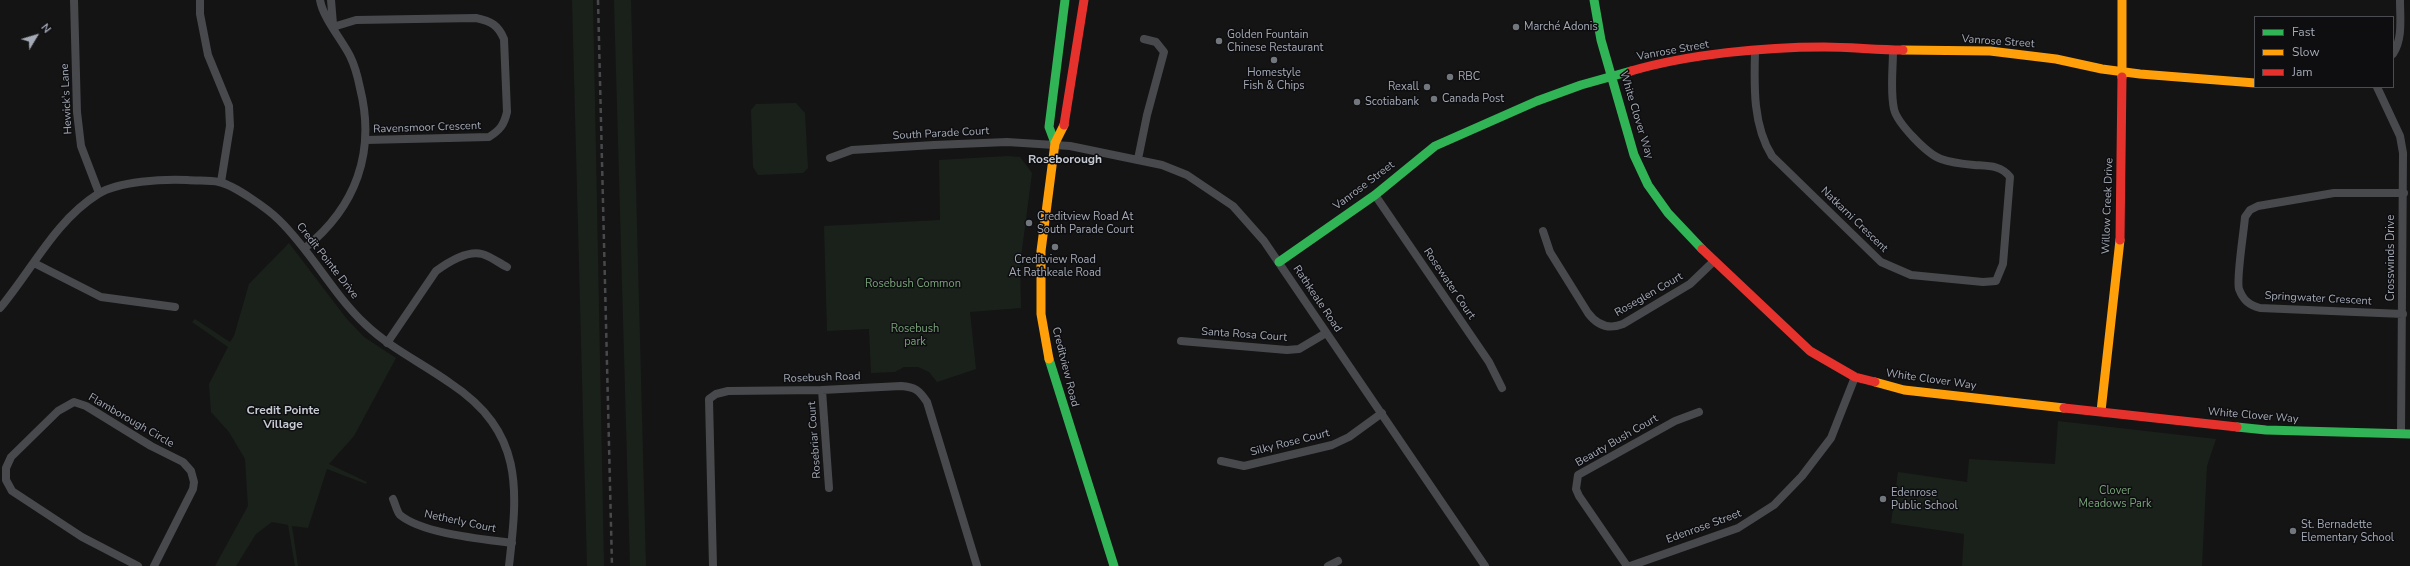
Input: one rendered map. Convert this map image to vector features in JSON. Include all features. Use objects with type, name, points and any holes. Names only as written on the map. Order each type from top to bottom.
[{"type":"street","name":"Hewick's Lane","points":[[74,0],[77,112],[81,146],[99,193]]},
{"type":"street","points":[[200,0],[200,14],[208,55],[228,106],[230,126],[221,182]]},
{"type":"street","points":[[305,248],[325,230],[351,194],[363,164],[366,140],[365,108],[351,58],[333,27],[320,0]]},
{"type":"street","points":[[331,0],[333,27]]},
{"type":"street","name":"Creditview Road","points":[[1055,144],[1049,127],[1065,0]]},
{"type":"street","name":"Creditview Road","points":[[1084,0],[1063,129],[1055,144],[1041,251],[1041,314],[1045,345],[1059,397],[1114,566]]},
{"type":"street","name":"White Clover Way","points":[[1594,0],[1599,32],[1634,155],[1648,185],[1668,213],[1714,261],[1810,351],[1855,378],[1904,390],[2266,430],[2405,434]]},
{"type":"street","name":"Willow Creek Drive","points":[[2101,412],[2121,230],[2122,0]]},
{"type":"street","points":[[2394,52],[2397,47],[2401,30],[2400,0]]},
{"type":"street","name":"Ravensmoor Crescent","points":[[333,27],[356,20],[476,18],[490,20],[500,29],[504,39],[507,112],[505,123],[499,131],[489,137],[366,140]]},
{"type":"street","points":[[1138,159],[1147,115],[1164,52],[1156,42],[1144,39]]},
{"type":"street","name":"Vanrose Street","points":[[1279,262],[1375,195],[1435,146],[1537,101],[1611,75],[1658,63],[1725,53],[1823,47],[1893,50],[1990,51],[2056,59],[2121,72]]},
{"type":"street","name":"Natkarni Crescent","points":[[1755,52],[1759,128],[1764,144],[1772,156],[1881,262],[1911,275],[1983,282],[1996,281],[2003,264],[2010,177],[2006,171],[1996,167],[1958,163],[1940,159],[1913,137],[1902,124],[1894,109],[1893,50]]},
{"type":"street","points":[[2121,72],[2254,83]]},
{"type":"street","name":"Crosswinds Drive","points":[[2377,88],[2400,136],[2403,153],[2405,434]]},
{"type":"street","name":"South Parade Court","points":[[830,158],[852,150],[972,143],[1055,144]]},
{"type":"street","name":"Rathkeale Road","points":[[1055,144],[1138,159],[1162,165],[1187,175],[1216,193],[1233,206],[1264,241],[1279,262],[1485,566]]},
{"type":"street","name":"Credit Pointe Drive","points":[[0,308],[57,231],[73,214],[99,193],[134,183],[161,178],[221,182],[256,201],[273,214],[305,248],[346,305],[387,343],[462,391],[478,404],[494,425],[504,442],[514,473],[516,499],[509,566]]},
{"type":"street","name":"Springwater Crescent","points":[[2403,314],[2260,308],[2250,306],[2238,287],[2245,217],[2250,210],[2258,206],[2334,192],[2404,193]]},
{"type":"street","name":"Rosewater Court","points":[[1375,195],[1489,362],[1502,388]]},
{"type":"street","name":"Roseglen Court","points":[[1543,232],[1550,252],[1588,313],[1594,321],[1605,326],[1614,327],[1623,324],[1690,284],[1714,261]]},
{"type":"street","points":[[387,343],[436,271],[447,262],[462,256],[481,253],[507,267]]},
{"type":"street","points":[[34,263],[101,297],[175,307]]},
{"type":"street","name":"Santa Rosa Court","points":[[1181,341],[1287,350],[1299,349],[1326,333]]},
{"type":"street","name":"Edenrose Street","points":[[1630,566],[1738,528],[1774,505],[1802,476],[1831,438],[1855,378]]},
{"type":"street","name":"Rosebush Road","points":[[713,566],[708,400],[716,394],[728,391],[822,390],[901,386],[913,386],[920,392],[926,402],[978,566]]},
{"type":"street","name":"Rosebriar Court","points":[[822,390],[829,488]]},
{"type":"street","name":"Flamborough Circle","points":[[138,566],[82,537],[12,491],[6,480],[6,468],[12,457],[58,411],[74,402],[86,406],[151,446],[183,462],[191,471],[194,482],[193,489],[154,566]]},
{"type":"street","name":"Beauty Bush Court","points":[[1627,566],[1579,496],[1576,489],[1578,475],[1675,421],[1699,412]]},
{"type":"street","name":"Silky Rose Court","points":[[1221,461],[1244,466],[1332,444],[1349,437],[1382,413]]},
{"type":"street","name":"Netherly Court","points":[[393,498],[399,515],[418,525],[457,535],[512,543]]},
{"type":"street","points":[[1328,566],[1338,561]]},
{"type":"green space","points":[[572,0],[593,0],[604,566],[587,566]]},
{"type":"green space","points":[[614,0],[631,0],[646,566],[630,566]]},
{"type":"green space","points":[[796,103],[805,113],[808,168],[803,173],[758,175],[753,167],[751,110],[756,104]]},
{"type":"green space","name":"Rosebush Common","points":[[1008,156],[1020,157],[1032,173],[1020,265],[1021,308],[970,312],[976,369],[937,382],[929,372],[918,367],[904,367],[895,372],[871,373],[869,329],[827,331],[824,226],[940,220],[939,160]]},
{"type":"green space","points":[[289,243],[346,318],[364,337],[396,358],[354,436],[329,464],[367,482],[366,484],[327,469],[308,528],[292,526],[298,566],[295,566],[288,525],[272,522],[256,534],[236,566],[215,566],[248,506],[245,459],[229,432],[211,412],[209,384],[228,347],[192,322],[195,319],[230,342],[234,336],[249,284]]},
{"type":"green space","name":"Clover Meadows Park","points":[[2058,421],[2216,439],[2207,466],[2202,566],[1962,566],[1964,534],[1891,523],[1898,472],[1967,482],[1969,459],[2055,464]]},
{"type":"railway","points":[[598,0],[612,566]]},
{"type":"traffic: fast","points":[[1055,143],[1049,127],[1065,0]]},
{"type":"traffic: fast","points":[[1594,0],[1601,40],[1634,155],[1648,185],[1668,213],[1702,249]]},
{"type":"traffic: fast","points":[[1279,262],[1375,195],[1435,146],[1537,101],[1581,85],[1631,71]]},
{"type":"traffic: fast","points":[[1049,359],[1114,566]]},
{"type":"traffic: fast","points":[[2237,427],[2266,430],[2410,434]]},
{"type":"traffic: slow","points":[[2122,0],[2122,77]]},
{"type":"traffic: slow","points":[[1903,50],[1990,51],[2056,59],[2102,69],[2140,74],[2254,83]]},
{"type":"traffic: slow","points":[[1049,359],[1041,314],[1041,251],[1055,143],[1064,125]]},
{"type":"traffic: slow","points":[[2101,411],[2120,240]]},
{"type":"traffic: slow","points":[[1875,382],[1904,390],[2064,408]]},
{"type":"traffic: jam","points":[[1064,125],[1084,0]]},
{"type":"traffic: jam","points":[[1631,71],[1653,65],[1702,56],[1777,48],[1824,47],[1903,50]]},
{"type":"traffic: jam","points":[[2120,240],[2122,77]]},
{"type":"traffic: jam","points":[[1702,249],[1810,351],[1855,377],[1875,382]]},
{"type":"traffic: jam","points":[[2064,408],[2237,427]]},
{"type":"place","name":"Marché Adonis","points":[[1516,27]]},
{"type":"place","name":"Golden Fountain Chinese Restaurant","points":[[1219,41]]},
{"type":"place","name":"Homestyle Fish & Chips","points":[[1274,60]]},
{"type":"place","name":"RBC","points":[[1450,77]]},
{"type":"place","name":"Rexall","points":[[1427,87]]},
{"type":"place","name":"Canada Post","points":[[1434,99]]},
{"type":"place","name":"Scotiabank","points":[[1357,102]]},
{"type":"place","name":"Creditview Road At South Parade Court","points":[[1029,223]]},
{"type":"place","name":"Creditview Road At Rathkeale Road","points":[[1055,247]]},
{"type":"place","name":"Edenrose Public School","points":[[1883,499]]},
{"type":"place","name":"St. Bernadette Elementary School","points":[[2293,531]]},
{"type":"district","name":"Roseborough","points":[[1065,160]]},
{"type":"district","name":"Credit Pointe Village","points":[[283,418]]},
{"type":"park label","name":"Rosebush park","points":[[915,335]]}]
